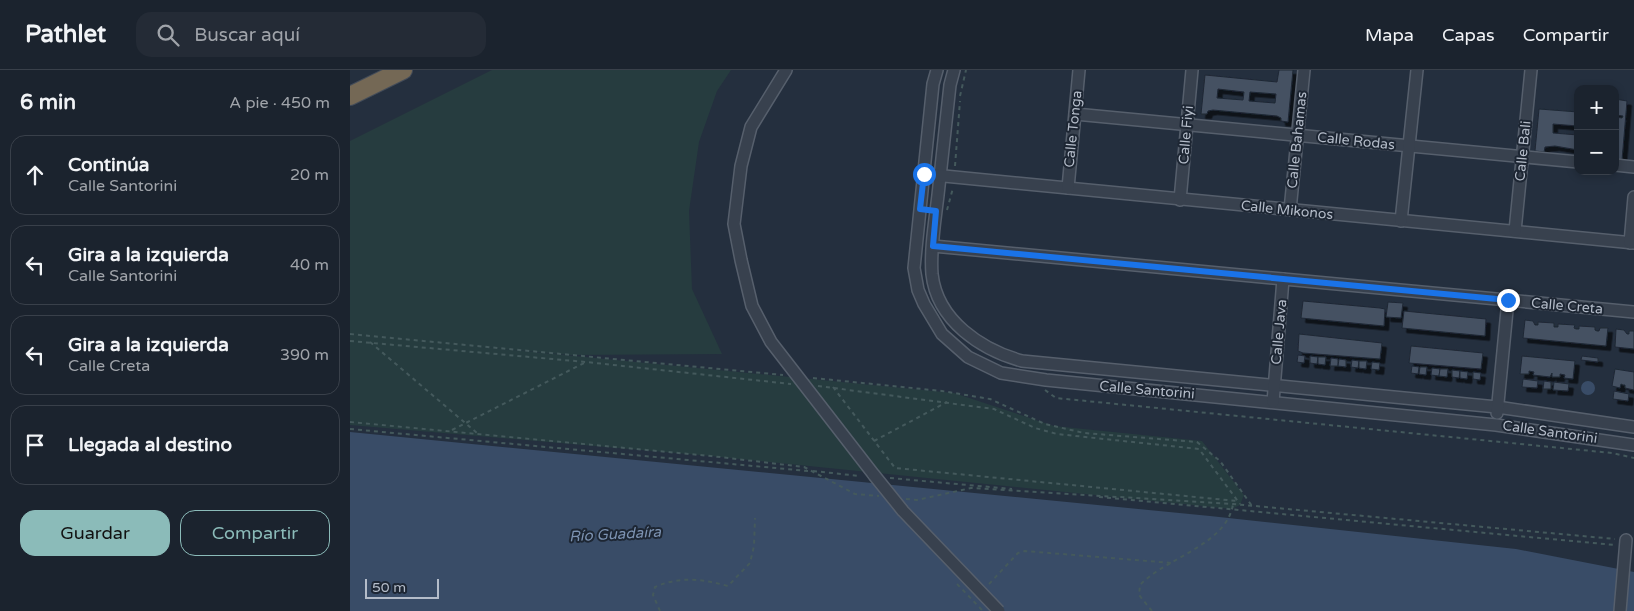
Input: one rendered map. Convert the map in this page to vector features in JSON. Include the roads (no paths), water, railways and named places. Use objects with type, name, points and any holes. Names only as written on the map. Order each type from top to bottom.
[{"type":"highway","points":[[350,96],[403,70]]},
{"type":"street","points":[[786,70],[752,127],[741,166],[734,224],[752,306],[771,342],[870,475],[999,611]]},
{"type":"street","name":"Calle Santorini","points":[[937,70],[933,84],[914,268],[918,290],[942,334],[968,357],[1001,373],[1046,380],[1496,425],[1634,444]]},
{"type":"street","name":"Calle Santorini","points":[[954,70],[950,85],[936,211],[932,276],[935,289],[944,306],[970,337],[1003,356],[1022,361],[1497,408],[1634,427]]},
{"type":"street","name":"Calle Tonga","points":[[1068,188],[1079,70]]},
{"type":"street","name":"Calle Fiyi","points":[[1180,200],[1192,70]]},
{"type":"street","name":"Calle Bahamas","points":[[1290,210],[1304,70]]},
{"type":"street","points":[[1401,221],[1417,70]]},
{"type":"street","name":"Calle Bali","points":[[1515,231],[1531,70]]},
{"type":"street","name":"Calle Rodas","points":[[1075,114],[1574,162]]},
{"type":"street","points":[[1619,165],[1634,167]]},
{"type":"street","name":"Calle Mikonos","points":[[924,174],[1632,243]]},
{"type":"street","points":[[1632,243],[1634,197]]},
{"type":"street","name":"Calle Creta","points":[[933,246],[1634,312]]},
{"type":"street","name":"Calle Java","points":[[1273,402],[1283,279]]},
{"type":"street","points":[[1496,425],[1508,300]]},
{"type":"street","points":[[1620,611],[1626,543]]},
{"type":"water","points":[[1585,381],[1591,381],[1595,388],[1591,395],[1585,395],[1581,391],[1581,385]]},
{"type":"water","name":"Río Guadaíra","points":[[350,432],[1210,516],[1516,549],[1634,572],[1634,611],[350,611]]}]
